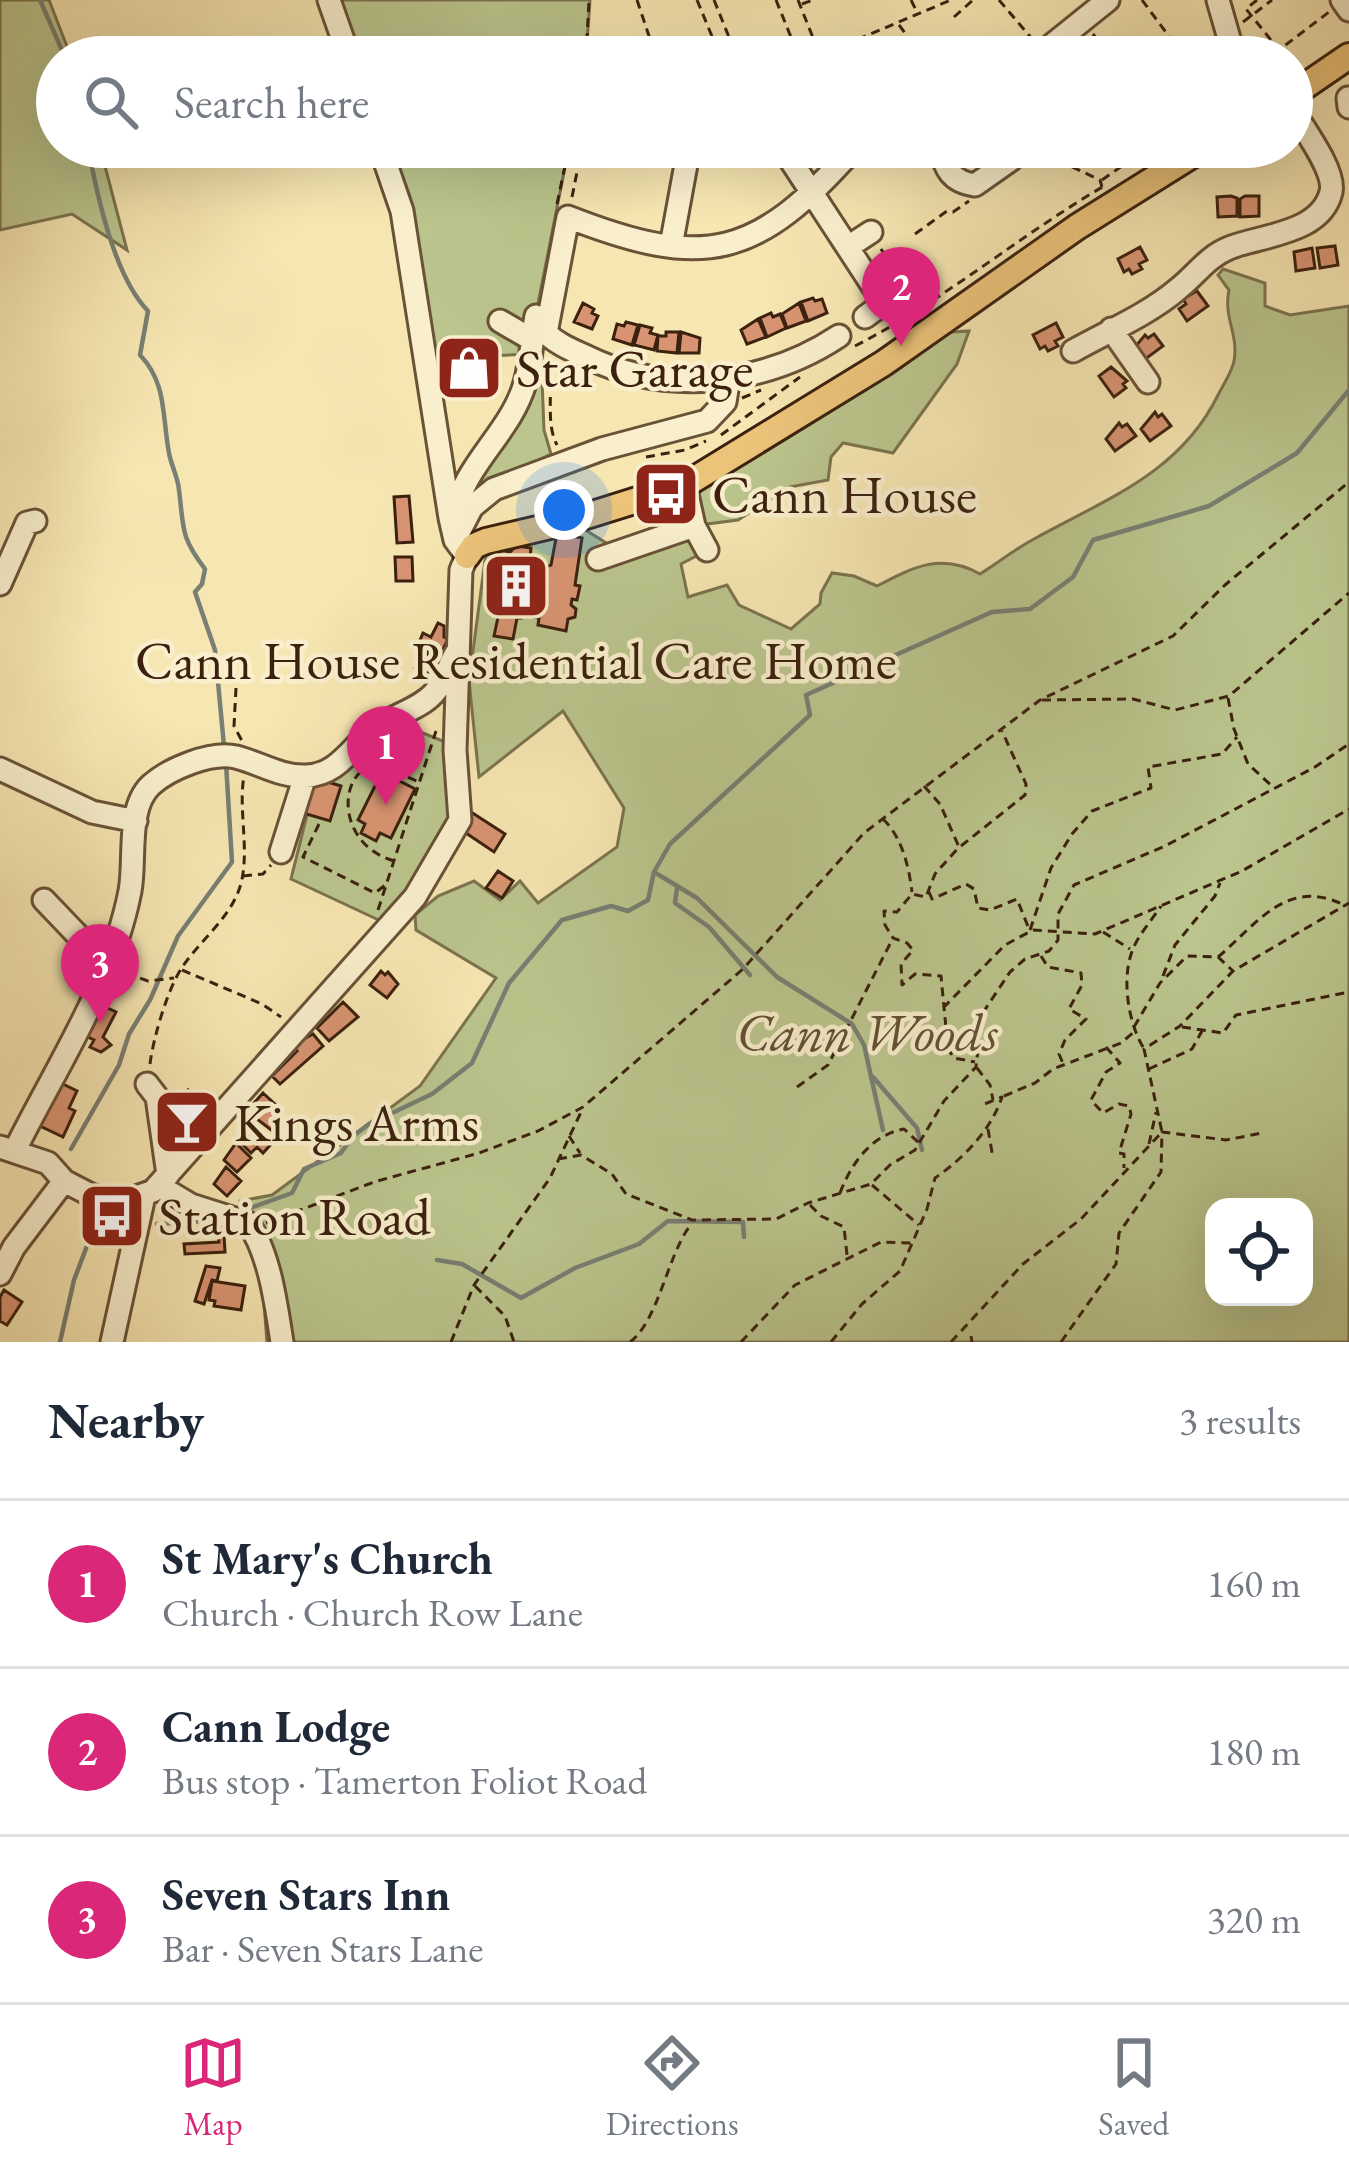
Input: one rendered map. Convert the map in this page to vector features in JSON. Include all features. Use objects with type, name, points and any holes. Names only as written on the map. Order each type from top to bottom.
[{"type":"main road","points":[[1313,81],[1349,56]]},
{"type":"main road","points":[[458,541],[474,546],[685,485],[884,363],[1077,227],[1171,168]]},
{"type":"street","points":[[329,0],[342,36]]},
{"type":"street","points":[[1062,36],[1108,0]]},
{"type":"street","points":[[1218,0],[1228,34]]},
{"type":"street","points":[[1342,0],[1349,10]]},
{"type":"street","points":[[1348,98],[1349,107]]},
{"type":"street","points":[[1073,351],[1178,290],[1199,266],[1227,249],[1307,223],[1325,206],[1339,173],[1313,138]]},
{"type":"street","points":[[388,168],[403,211],[448,505],[458,541]]},
{"type":"street","points":[[671,246],[685,168]]},
{"type":"street","points":[[797,168],[884,303],[865,317]]},
{"type":"street","points":[[460,644],[434,694],[373,730],[327,773],[271,772],[232,758],[196,762],[148,787],[136,820],[130,890],[107,966],[8,1149],[47,1163],[64,1181],[91,1195],[120,1203],[157,1186],[415,897],[460,820],[454,749],[460,644],[461,570],[457,498],[492,449],[525,384],[568,217],[618,236],[671,246],[723,247],[773,226],[836,168]]},
{"type":"street","points":[[946,168],[960,183],[975,185],[999,168]]},
{"type":"street","points":[[848,247],[871,232]]},
{"type":"street","points":[[500,321],[541,331],[605,366],[637,377],[677,382],[763,371],[846,341]]},
{"type":"street","points":[[1111,329],[1148,382]]},
{"type":"street","points":[[458,541],[472,507],[494,488],[566,461],[707,421],[725,402],[730,377]]},
{"type":"street","points":[[448,505],[455,473]]},
{"type":"street","points":[[685,485],[694,526],[707,550]]},
{"type":"street","points":[[0,584],[15,543],[27,523],[35,521]]},
{"type":"street","points":[[598,560],[694,526]]},
{"type":"street","points":[[0,769],[92,812],[136,820]]},
{"type":"street","points":[[276,858],[305,776]]},
{"type":"street","points":[[44,901],[107,966]]},
{"type":"street","points":[[112,1342],[157,1186],[157,1097],[147,1084]]},
{"type":"street","points":[[0,1274],[7,1242],[64,1181]]},
{"type":"street","points":[[157,1186],[253,1229],[282,1342]]},
{"type":"path","points":[[587,36],[589,0]]},
{"type":"path","points":[[637,0],[649,36]]},
{"type":"path","points":[[697,0],[712,36]]},
{"type":"path","points":[[714,0],[728,36]]},
{"type":"path","points":[[776,0],[791,36]]},
{"type":"path","points":[[811,36],[800,3],[813,0]]},
{"type":"path","points":[[911,0],[917,14]]},
{"type":"path","points":[[864,36],[951,0]]},
{"type":"path","points":[[954,17],[973,0]]},
{"type":"path","points":[[999,0],[1023,28]]},
{"type":"path","points":[[1142,0],[1170,36]]},
{"type":"path","points":[[1257,0],[1246,9],[1268,36]]},
{"type":"path","points":[[1228,34],[1272,0]]},
{"type":"path","points":[[1082,20],[1094,36]]},
{"type":"path","points":[[897,22],[907,36]]},
{"type":"path","points":[[1298,36],[1317,22]]},
{"type":"path","points":[[568,217],[578,168]]},
{"type":"path","points":[[1073,168],[1101,184],[1122,168]]},
{"type":"path","points":[[846,341],[919,308],[1078,201]]},
{"type":"path","points":[[871,232],[919,308]]},
{"type":"path","points":[[541,331],[554,388],[551,434],[566,461]]},
{"type":"path","points":[[800,378],[808,371]]},
{"type":"path","points":[[253,1229],[374,1182],[538,1131],[583,1107],[743,969],[864,833],[1040,700],[1173,636],[1225,585],[1349,482]]},
{"type":"path","points":[[1040,700],[1133,700],[1174,710],[1227,696],[1349,593]]},
{"type":"path","points":[[147,1084],[154,1031],[180,969],[235,898],[242,876],[240,794],[232,758],[251,751],[234,725],[236,688]]},
{"type":"path","points":[[1227,696],[1248,764],[1273,787]]},
{"type":"path","points":[[912,894],[926,897],[935,874],[959,847],[1025,795],[1026,784],[1001,729]]},
{"type":"path","points":[[375,918],[436,731]]},
{"type":"path","points":[[1030,931],[1060,850],[1092,811],[1151,788],[1148,767],[1222,754],[1237,737]]},
{"type":"path","points":[[569,1136],[581,1155],[613,1174],[626,1194],[692,1220],[776,1219],[808,1203],[871,1184],[920,1144],[944,1101],[976,1065],[982,1015],[990,998],[1010,972],[1049,951],[1058,940],[1058,914],[1074,885],[1165,845],[1316,767],[1349,743]]},
{"type":"path","points":[[394,861],[361,843],[347,818],[349,795],[369,768],[381,766],[418,782]]},
{"type":"path","points":[[923,785],[940,803],[959,847]]},
{"type":"path","points":[[943,1008],[989,960],[1030,931],[1102,931],[1222,879],[1349,809]]},
{"type":"path","points":[[882,819],[892,828],[905,858],[912,894]]},
{"type":"path","points":[[320,824],[303,857],[375,893],[389,882]]},
{"type":"path","points":[[242,876],[263,874],[276,858]]},
{"type":"path","points":[[982,1105],[1134,1030],[1175,945],[1215,896],[1222,879]]},
{"type":"path","points":[[928,890],[932,898],[966,884],[974,889],[978,908],[990,910],[1017,899],[1030,931]]},
{"type":"path","points":[[912,894],[897,912],[884,911],[893,938],[913,950],[901,964],[902,985],[915,974],[941,976],[947,1049],[954,1058],[976,1065],[990,1084],[993,1100]]},
{"type":"path","points":[[1218,957],[1285,899],[1321,894],[1346,904]]},
{"type":"path","points":[[1144,1048],[1180,1026],[1233,971],[1346,904]]},
{"type":"path","points":[[1061,1342],[1116,1264],[1119,1233],[1160,1172],[1162,1132],[1144,1048],[1134,1030],[1128,987],[1132,950],[1161,906]]},
{"type":"path","points":[[1102,931],[1132,950]]},
{"type":"path","points":[[797,1087],[828,1065],[893,938]]},
{"type":"path","points":[[1039,953],[1048,967],[1081,973],[1082,985],[1069,1009],[1086,1019],[1058,1054],[1064,1066]]},
{"type":"path","points":[[1160,983],[1187,956],[1218,957],[1233,971]]},
{"type":"path","points":[[180,969],[262,1004],[298,1028]]},
{"type":"path","points":[[139,978],[176,978]]},
{"type":"path","points":[[1180,1026],[1223,1033],[1236,1015],[1349,992]]},
{"type":"path","points":[[1149,1069],[1192,1049],[1203,1030]]},
{"type":"path","points":[[1106,1047],[1120,1063],[1106,1072],[1091,1100],[1103,1113],[1129,1106],[1131,1114],[1119,1153],[1124,1154],[1125,1170]]},
{"type":"path","points":[[831,1342],[862,1304],[900,1271],[934,1178],[952,1166],[987,1128],[1002,1096]]},
{"type":"path","points":[[451,1342],[474,1286],[550,1178],[583,1107]]},
{"type":"path","points":[[1149,1146],[1157,1107]]},
{"type":"path","points":[[987,1128],[993,1159]]},
{"type":"path","points":[[839,1194],[856,1158],[892,1131],[904,1129],[920,1144]]},
{"type":"path","points":[[951,1342],[1023,1264],[1081,1219],[1162,1132]]},
{"type":"path","points":[[1162,1132],[1226,1140],[1262,1133]]},
{"type":"path","points":[[558,1159],[581,1155]]},
{"type":"path","points":[[871,1184],[920,1226]]},
{"type":"path","points":[[808,1203],[821,1216],[844,1227],[848,1256]]},
{"type":"path","points":[[630,1342],[648,1322],[678,1240],[689,1227]]},
{"type":"path","points":[[741,1342],[795,1285],[881,1242],[913,1243]]},
{"type":"path","points":[[474,1286],[506,1316],[514,1342]]},
{"type":"green space","points":[[0,0],[49,0],[63,36],[36,36],[36,168],[106,168],[127,250],[72,214],[0,230]]},
{"type":"green space","points":[[336,0],[590,0],[587,36],[349,36]]},
{"type":"green space","points":[[399,168],[565,168],[528,354],[433,359],[410,197]]},
{"type":"green space","name":"Cann Woods","points":[[1223,269],[1265,283],[1265,306],[1290,315],[1349,306],[1349,1342],[267,1342],[260,1253],[241,1228],[240,1201],[272,1195],[420,1086],[496,978],[416,930],[415,915],[438,896],[474,881],[500,900],[520,881],[538,903],[617,847],[624,808],[563,711],[479,777],[469,681],[486,553],[584,529],[608,544],[673,521],[694,532],[704,552],[681,564],[688,597],[727,585],[739,605],[791,629],[820,604],[832,573],[877,586],[915,568],[940,563],[980,574],[1139,481],[1183,445],[1202,422],[1234,361],[1229,290],[1218,275]]},
{"type":"green space","points":[[969,331],[957,364],[893,453],[843,443],[831,457],[828,480],[790,487],[738,520],[699,525],[688,486],[937,333]]},
{"type":"green space","points":[[542,379],[544,430],[551,454],[485,488],[477,478],[529,387]]},
{"type":"green space","points":[[393,721],[448,743],[454,809],[414,889],[383,922],[291,879],[316,779],[359,756]]},
{"type":"building","points":[[1259,196],[1259,216],[1240,217],[1240,199]]},
{"type":"building","points":[[1217,197],[1237,198],[1237,216],[1218,217]]},
{"type":"building","points":[[1335,246],[1338,265],[1320,268],[1317,248]]},
{"type":"building","points":[[1140,247],[1147,260],[1139,264],[1142,269],[1124,272],[1118,259]]},
{"type":"building","points":[[1312,248],[1315,268],[1296,271],[1294,252]]},
{"type":"building","points":[[1197,291],[1208,306],[1187,321],[1179,309],[1186,304],[1183,299]]},
{"type":"building","points":[[822,299],[827,313],[808,321],[801,302]]},
{"type":"building","points":[[583,303],[598,316],[592,329],[574,322]]},
{"type":"building","points":[[799,303],[806,321],[787,328],[782,314]]},
{"type":"building","points":[[771,313],[773,317],[780,314],[786,328],[767,337],[760,318]]},
{"type":"building","points":[[758,319],[766,337],[747,344],[741,330]]},
{"type":"building","points":[[1056,323],[1063,337],[1055,341],[1058,346],[1040,349],[1033,335]]},
{"type":"building","points":[[617,324],[638,325],[632,345],[613,339]]},
{"type":"building","points":[[640,325],[658,335],[654,350],[634,345]]},
{"type":"building","points":[[679,332],[677,353],[657,351],[658,336]]},
{"type":"building","points":[[681,332],[700,338],[699,353],[679,353]]},
{"type":"building","points":[[1154,334],[1163,346],[1144,360],[1135,347],[1145,335]]},
{"type":"building","name":"Star Garage","points":[[445,357],[493,357],[493,379],[445,380]]},
{"type":"building","points":[[1111,367],[1127,381],[1126,388],[1114,397],[1099,376]]},
{"type":"building","points":[[1155,412],[1171,426],[1150,441],[1141,429]]},
{"type":"building","points":[[1119,423],[1127,424],[1136,436],[1115,451],[1106,439]]},
{"type":"building","points":[[409,496],[413,542],[397,543],[394,497]]},
{"type":"building","name":"Cann House Residential Care Home","points":[[557,533],[582,538],[575,585],[580,586],[571,605],[575,617],[568,619],[566,631],[538,625],[539,618],[528,616],[530,603],[520,601],[521,618],[517,618],[513,639],[494,636],[504,589],[494,587],[500,550],[531,548],[528,575],[539,578],[538,586],[545,588],[545,567],[551,565]]},
{"type":"building","points":[[395,557],[412,557],[413,581],[396,581]]},
{"type":"building","points":[[438,623],[448,639],[440,656],[418,645],[423,633],[431,637]]},
{"type":"building","points":[[429,650],[440,656],[432,675],[415,668],[422,653],[427,655]]},
{"type":"building","points":[[382,772],[415,789],[391,838],[380,833],[376,841],[361,833],[365,824],[358,820]]},
{"type":"building","points":[[315,778],[341,786],[330,821],[303,813]]},
{"type":"building","points":[[471,812],[505,834],[494,852],[460,829]]},
{"type":"building","points":[[498,871],[513,881],[502,898],[486,888]]},
{"type":"building","points":[[381,971],[398,984],[387,998],[370,985]]},
{"type":"building","points":[[343,1002],[358,1017],[329,1041],[317,1028]]},
{"type":"building","points":[[99,1004],[116,1012],[103,1037],[111,1045],[101,1052],[90,1047],[94,1040],[84,1035]]},
{"type":"building","points":[[297,1033],[304,1039],[313,1034],[323,1046],[280,1084],[272,1076],[297,1051],[288,1042]]},
{"type":"building","points":[[59,1082],[77,1091],[69,1108],[75,1111],[63,1137],[38,1125]]},
{"type":"building","name":"Kings Arms","points":[[188,1090],[203,1107],[208,1102],[218,1112],[183,1145],[160,1117]]},
{"type":"building","points":[[263,1093],[277,1106],[272,1112],[284,1123],[275,1133],[252,1115],[258,1108],[253,1104]]},
{"type":"building","points":[[249,1119],[273,1142],[263,1153],[257,1147],[251,1153],[239,1141],[250,1130],[244,1125]]},
{"type":"building","points":[[236,1143],[251,1158],[237,1172],[224,1160]]},
{"type":"building","points":[[226,1167],[241,1181],[227,1196],[214,1184]]},
{"type":"building","points":[[218,1235],[224,1235],[225,1252],[185,1254],[184,1244],[219,1242]]},
{"type":"building","points":[[206,1266],[220,1268],[204,1304],[195,1301]]},
{"type":"building","points":[[212,1281],[245,1286],[241,1310],[214,1306],[215,1301],[209,1300]]},
{"type":"building","points":[[4,1290],[22,1302],[7,1325],[0,1321]]},
{"type":"waterway","points":[[40,0],[56,36]]},
{"type":"waterway","points":[[93,168],[116,256],[148,311],[140,355],[155,377],[162,401],[184,532],[205,569],[195,592],[215,650],[224,746]]},
{"type":"waterway","points":[[242,1211],[292,1193],[304,1169],[341,1153],[369,1124],[432,1094],[472,1063],[509,983],[562,920],[611,906],[628,911],[648,900],[654,872],[670,844],[810,715],[806,695],[992,612],[1030,609],[1073,577],[1093,540],[1209,506],[1297,453],[1349,390]]},
{"type":"waterway","points":[[71,1149],[119,1065],[129,1034],[178,936],[232,862],[226,763]]},
{"type":"waterway","points":[[654,872],[697,898],[777,977],[852,1024],[864,1045],[883,1130]]},
{"type":"waterway","points":[[677,888],[675,903],[709,927],[750,975]]},
{"type":"waterway","points":[[873,1077],[917,1128],[922,1150]]},
{"type":"waterway","points":[[157,1224],[202,1221]]},
{"type":"waterway","points":[[437,1260],[462,1264],[521,1298],[575,1268],[639,1244],[668,1221],[743,1222],[744,1237]]},
{"type":"waterway","points":[[60,1342],[74,1280],[93,1230],[131,1228]]},
{"type":"place","name":"Cann Lodge","points":[[901,346]]},
{"type":"place","name":"Star Garage","points":[[469,368]]},
{"type":"place","name":"Cann House","points":[[666,494]]},
{"type":"place","name":"Cann House Residential Care Home","points":[[516,586]]},
{"type":"place","name":"St Mary's Church","points":[[386,805]]},
{"type":"place","name":"Seven Stars Inn","points":[[100,1023]]},
{"type":"place","name":"Kings Arms","points":[[187,1122]]},
{"type":"place","name":"Station Road","points":[[112,1216]]}]
